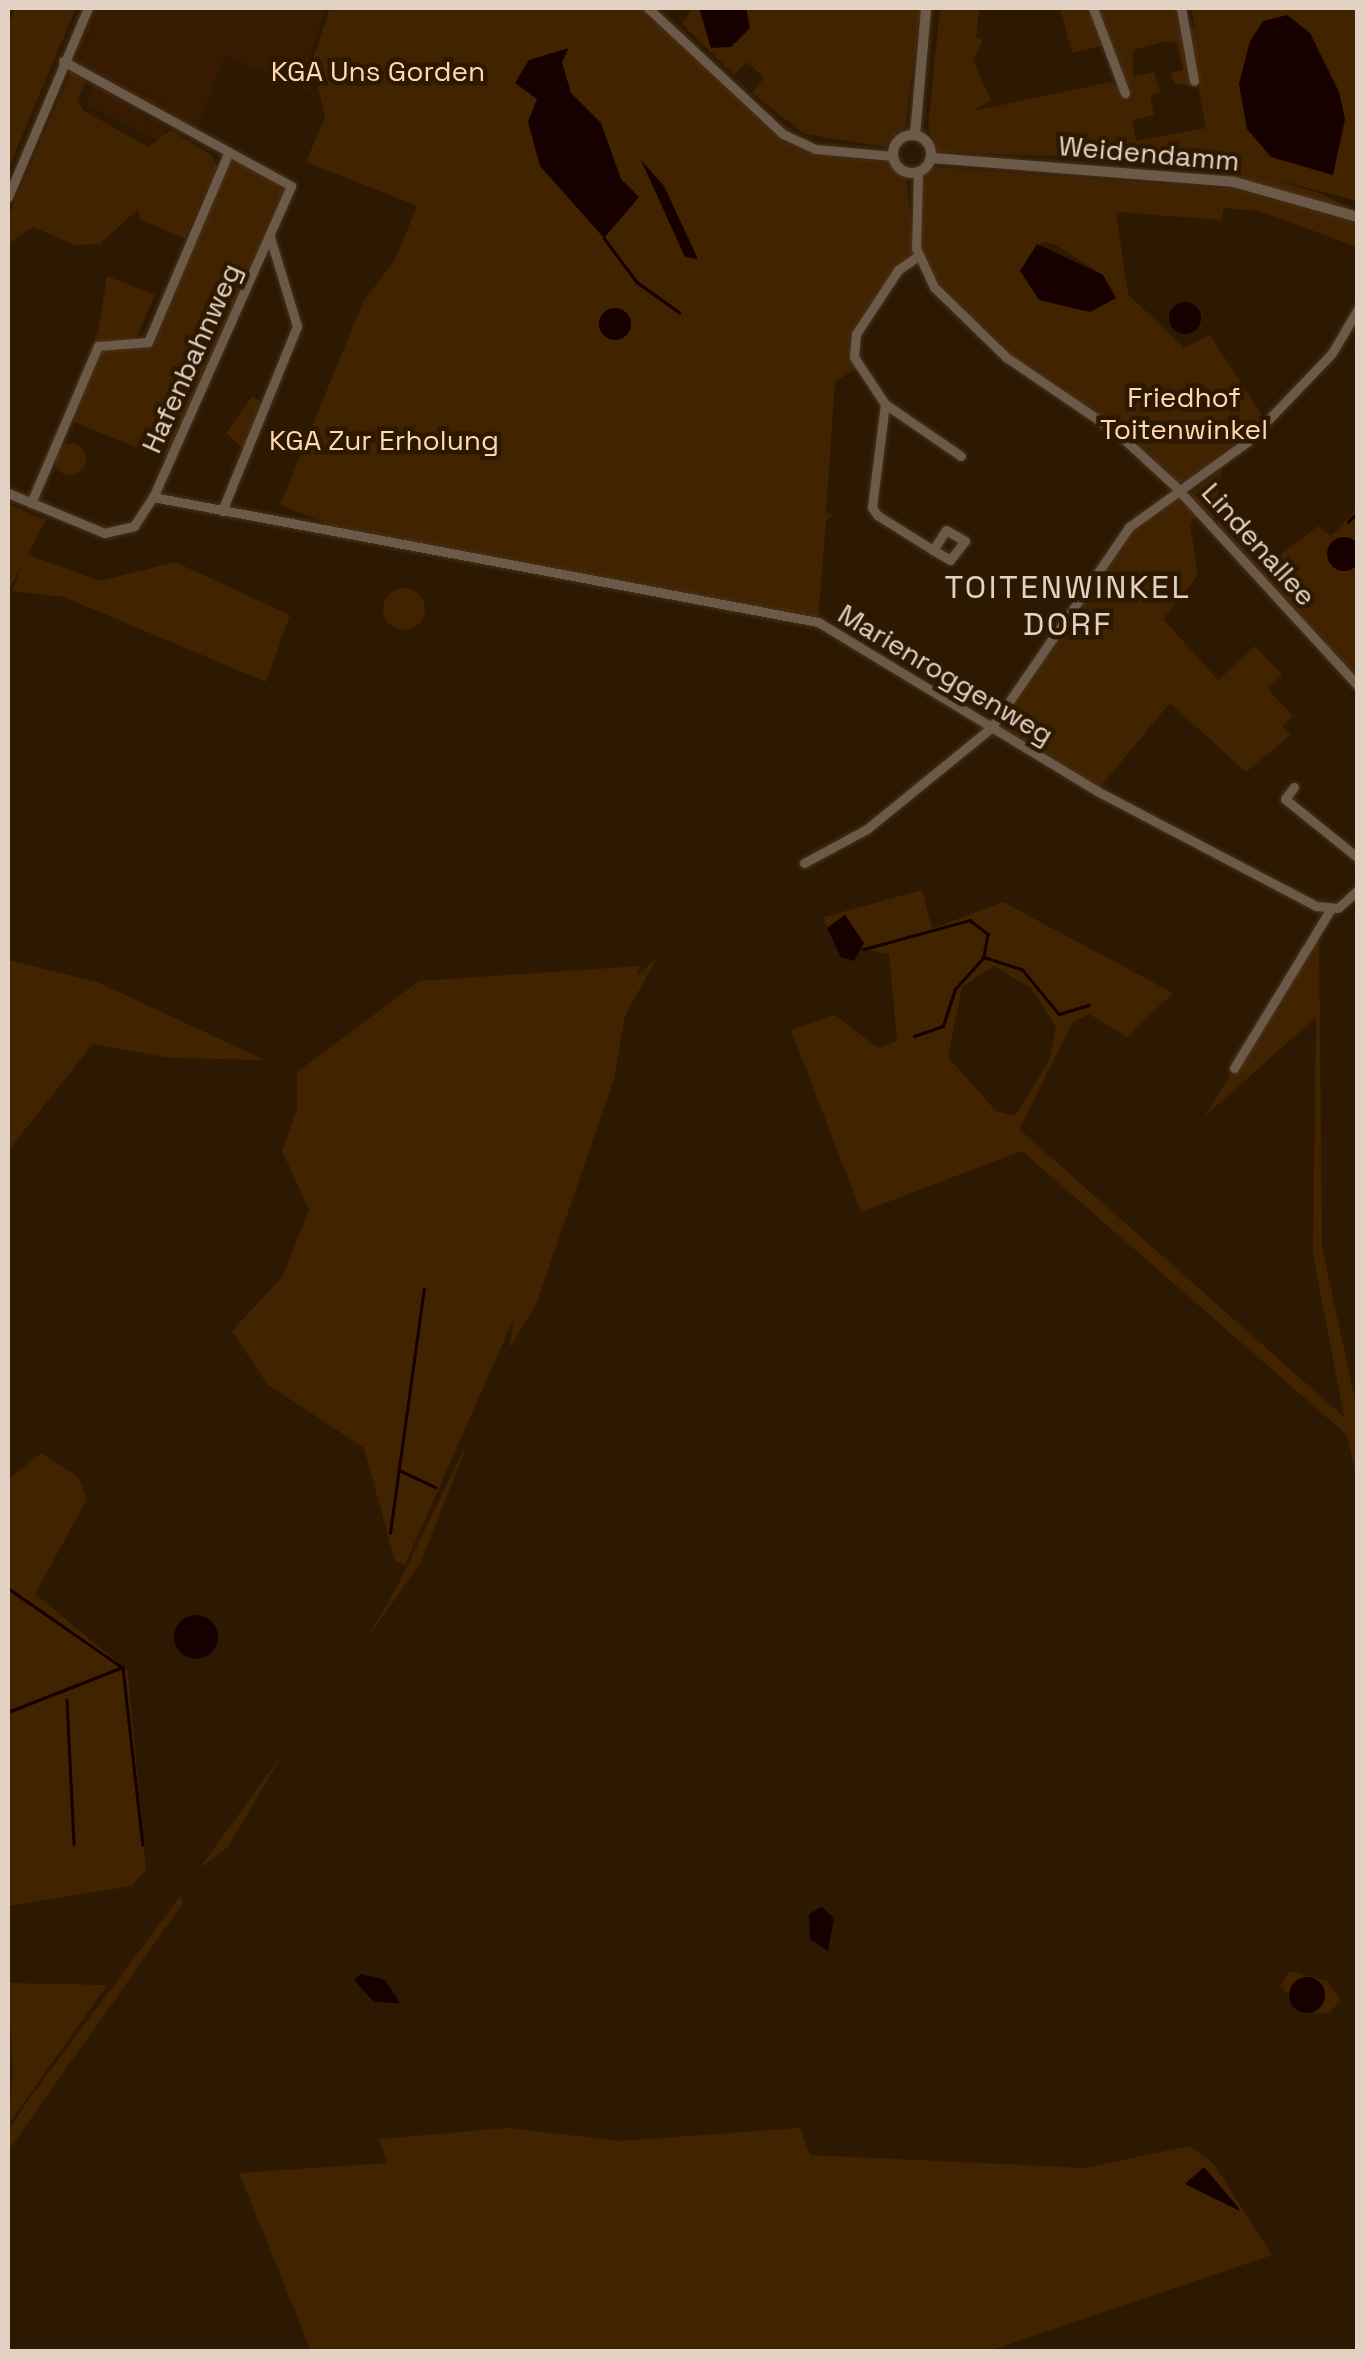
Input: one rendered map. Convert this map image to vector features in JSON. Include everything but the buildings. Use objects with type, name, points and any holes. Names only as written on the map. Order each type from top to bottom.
[{"type":"street","points":[[8,197],[88,8]]},
{"type":"street","points":[[648,8],[784,134],[815,149],[894,156],[918,173]]},
{"type":"street","points":[[926,8],[914,136],[931,158],[918,173],[918,256],[898,270],[853,347],[884,404],[962,456]]},
{"type":"street","points":[[1093,8],[1124,93]]},
{"type":"street","points":[[1181,8],[1194,80]]},
{"type":"street","name":"Hafenbahnweg","points":[[8,493],[114,534],[142,518],[270,237],[290,184],[227,156],[63,61]]},
{"type":"street","points":[[894,156],[899,141],[914,136]]},
{"type":"street","name":"Hafenbahnweg","points":[[31,504],[98,346],[148,342],[227,156]]},
{"type":"street","name":"Weidendamm","points":[[931,158],[1234,182],[1358,217]]},
{"type":"street","name":"Hafenbahnweg","points":[[222,511],[296,326],[270,237]]},
{"type":"street","name":"Lindenallee","points":[[918,256],[934,287],[991,344],[1115,431],[1181,492],[1358,686]]},
{"type":"street","points":[[804,862],[867,829],[991,728],[1118,540],[1247,442],[1332,354],[1358,309]]},
{"type":"street","points":[[884,404],[872,507],[933,550]]},
{"type":"street","name":"Hafenbahnweg","points":[[152,497],[390,541]]},
{"type":"street","name":"Marienroggenweg","points":[[390,541],[818,622],[991,728],[1330,910]]},
{"type":"street","points":[[1294,787],[1286,799],[1358,858]]},
{"type":"street","points":[[1234,1068],[1330,910],[1358,890]]},
{"type":"shaded area","points":[[92,8],[326,8],[308,62],[313,92],[225,56],[196,132],[73,59]]},
{"type":"shaded area","points":[[699,8],[746,8],[750,28],[731,47],[711,48]]},
{"type":"shaded area","points":[[1287,15],[1310,33],[1339,92],[1345,119],[1333,175],[1271,157],[1247,129],[1239,84],[1250,41],[1263,21]]},
{"type":"shaded area","points":[[569,48],[562,62],[571,93],[601,123],[621,179],[639,197],[604,238],[540,166],[528,122],[537,99],[515,83],[529,60]]},
{"type":"shaded area","points":[[92,82],[168,128],[160,142],[86,104]]},
{"type":"shaded area","points":[[641,160],[664,186],[698,259],[685,257]]},
{"type":"shaded area","points":[[1037,244],[1103,275],[1116,298],[1090,312],[1039,300],[1020,271]]},
{"type":"shaded area","points":[[1185,302],[1196,307],[1201,318],[1196,329],[1185,334],[1174,329],[1169,318],[1174,307]]},
{"type":"shaded area","points":[[615,308],[627,312],[631,324],[627,336],[615,340],[603,336],[599,324],[603,312]]},
{"type":"shaded area","points":[[1344,537],[1356,542],[1361,554],[1356,566],[1344,571],[1332,566],[1327,554],[1332,542]]},
{"type":"shaded area","points":[[845,915],[864,943],[854,961],[841,957],[827,928]]},
{"type":"shaded area","points":[[196,1615],[212,1621],[218,1637],[212,1653],[196,1659],[180,1653],[174,1637],[180,1621]]},
{"type":"shaded area","points":[[822,1907],[834,1918],[828,1951],[810,1939],[809,1914]]},
{"type":"shaded area","points":[[361,1974],[385,1980],[400,2003],[374,2002],[354,1980]]},
{"type":"shaded area","points":[[1307,1977],[1320,1982],[1325,1995],[1320,2008],[1307,2013],[1294,2008],[1289,1995],[1294,1982]]},
{"type":"shaded area","points":[[1204,2167],[1238,2207],[1240,2211],[1185,2184]]},
{"type":"green space","points":[[15,8],[76,8],[8,170],[8,26]]},
{"type":"green space","points":[[330,8],[641,8],[782,139],[824,155],[891,162],[906,177],[915,256],[856,334],[857,368],[835,382],[826,513],[834,514],[826,521],[818,622],[354,535],[280,505],[363,302],[395,260],[417,206],[306,162],[325,117],[312,62]]},
{"type":"green space","points":[[693,8],[921,8],[905,127],[885,147],[804,134],[752,93],[764,78],[747,62],[734,75],[682,24]]},
{"type":"green space","points":[[940,8],[979,8],[976,38],[983,40],[973,60],[991,100],[972,111],[1111,82],[1122,91],[1106,45],[1072,53],[1060,8],[1181,8],[1185,30],[1195,28],[1191,8],[1357,8],[1357,201],[1271,178],[1325,195],[1357,212],[1138,159],[937,152],[928,127]],"holes":[[[1166,41],[1177,44],[1183,70],[1170,73],[1175,84],[1198,86],[1206,128],[1136,141],[1132,120],[1154,115],[1150,95],[1160,92],[1154,72],[1133,77],[1133,50]]]},
{"type":"green space","points":[[71,71],[87,79],[77,101],[83,110],[148,147],[171,130],[212,156],[217,167],[185,239],[139,219],[139,208],[100,244],[75,245],[33,227],[8,244],[8,217]]},
{"type":"green space","points":[[227,156],[290,184],[169,461],[67,419],[26,501],[98,332],[107,276],[155,295],[134,343],[144,346]]},
{"type":"green space","name":"Friedhof Toitenwinkel","points":[[934,167],[1234,189],[1357,223],[1357,247],[1259,211],[1224,208],[1221,220],[1116,212],[1128,294],[1184,348],[1210,335],[1265,420],[1182,485],[1033,376],[934,287],[918,256],[918,181]],"holes":[[[1043,242],[1054,244],[1103,275],[1020,271]]]},
{"type":"green space","points":[[252,397],[262,402],[247,452],[226,433]]},
{"type":"green space","points":[[70,443],[82,447],[86,459],[82,471],[70,475],[58,471],[54,459],[58,447]]},
{"type":"green space","points":[[1222,469],[1213,522],[1191,494]]},
{"type":"green space","points":[[1181,492],[1201,512],[1190,524],[1198,575],[1163,619],[1218,680],[1255,646],[1282,675],[1268,689],[1293,716],[1282,726],[1291,735],[1246,772],[1170,703],[1097,791],[991,728],[1119,539]]},
{"type":"green space","points":[[1223,493],[1220,523],[1262,569],[1318,526],[1331,536],[1357,509],[1357,682],[1217,526]]},
{"type":"green space","points":[[8,504],[46,520],[8,591]]},
{"type":"green space","points":[[26,554],[100,581],[175,562],[290,615],[266,682],[64,597],[12,591]]},
{"type":"green space","points":[[404,588],[419,594],[425,609],[419,624],[404,630],[389,624],[383,609],[389,594]]},
{"type":"green space","points":[[922,890],[932,929],[1003,902],[1173,993],[1127,1037],[1089,1014],[1073,1022],[1019,1129],[1344,1417],[1313,1254],[1316,1017],[1204,1117],[1319,933],[1322,1247],[1357,1409],[1357,1479],[1347,1435],[1022,1151],[861,1212],[791,1030],[835,1015],[878,1048],[897,1041],[889,954],[864,949],[845,915],[827,928],[824,917]],"holes":[[[994,966],[1031,988],[1056,1027],[1049,1061],[1015,1116],[996,1111],[948,1057],[962,987]]]},
{"type":"green space","points":[[657,958],[625,1016],[614,1079],[537,1302],[510,1348],[513,1320],[405,1565],[395,1561],[364,1448],[267,1384],[232,1331],[282,1277],[309,1210],[282,1151],[297,1109],[297,1072],[419,981],[640,966],[636,977]]},
{"type":"green space","points":[[8,960],[97,982],[265,1060],[170,1058],[93,1044],[8,1151]]},
{"type":"green space","points":[[470,1437],[421,1562],[366,1640],[397,1587]]},
{"type":"green space","points":[[41,1453],[78,1477],[87,1499],[35,1594],[128,1671],[146,1870],[132,1886],[8,1906],[8,1480]]},
{"type":"green space","points":[[282,1755],[228,1847],[199,1869]]},
{"type":"green space","points":[[181,1895],[183,1903],[8,2151],[8,2131],[29,2099]]},
{"type":"green space","points":[[1290,1971],[1327,1981],[1341,2000],[1329,2013],[1305,2012],[1280,1986]]},
{"type":"green space","points":[[8,1983],[107,1985],[8,2125],[13,2073]]},
{"type":"green space","points":[[507,2128],[620,2141],[800,2128],[810,2155],[1085,2168],[1189,2146],[1213,2163],[1272,2255],[989,2351],[311,2351],[239,2173],[387,2163],[379,2139]]},
{"type":"waterway","points":[[604,238],[637,282],[679,312]]},
{"type":"waterway","points":[[1348,522],[1358,512]]},
{"type":"waterway","points":[[864,949],[970,920],[988,934],[984,957],[1022,969],[1059,1014],[1089,1005]]},
{"type":"waterway","points":[[914,1036],[943,1026],[955,989],[984,957]]},
{"type":"waterway","points":[[390,1533],[424,1289]]},
{"type":"waterway","points":[[401,1471],[436,1487]]},
{"type":"waterway","points":[[8,1588],[123,1668],[143,1845]]},
{"type":"waterway","points":[[8,1712],[120,1668]]},
{"type":"waterway","points":[[67,1700],[74,1844]]},
{"type":"district","name":"TOITENWINKEL DORF","points":[[1068,606]]},
{"type":"park label","name":"KGA Uns Gorden","points":[[378,71]]},
{"type":"park label","name":"KGA Zur Erholung","points":[[384,440]]}]
